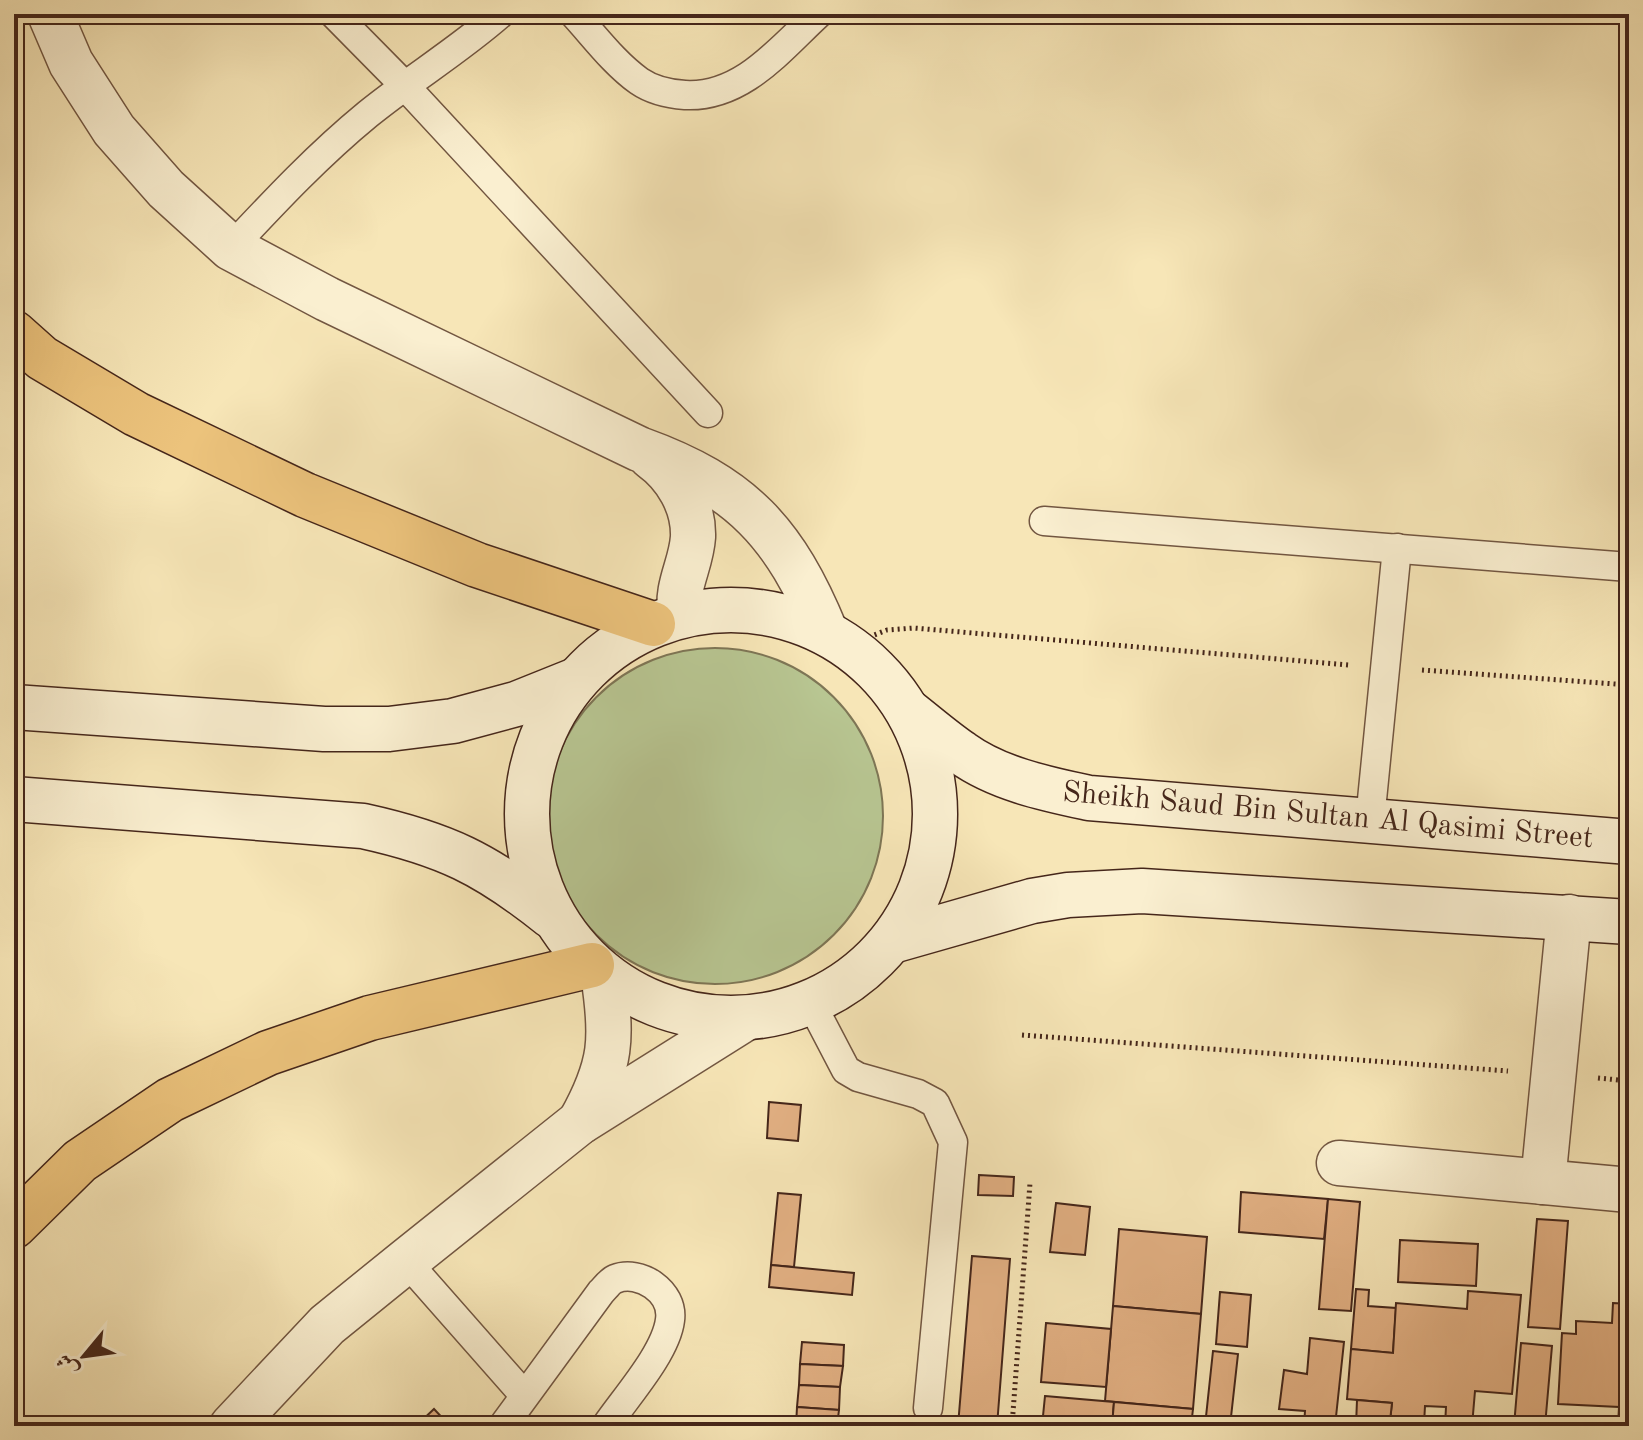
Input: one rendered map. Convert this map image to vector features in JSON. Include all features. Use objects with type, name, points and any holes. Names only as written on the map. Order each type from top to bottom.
[{"type":"highway","points":[[14,333],[42,358],[136,414],[305,495],[477,565],[667,620]]},
{"type":"highway","points":[[14,1226],[93,1152],[170,1100],[268,1053],[370,1018],[598,969]]},
{"type":"main road","points":[[50,14],[71,63],[114,130],[166,189],[231,248],[327,299],[639,449],[682,465],[721,487],[756,517],[785,552],[836,639]]},
{"type":"main road","points":[[639,449],[661,465],[679,485],[689,510],[693,537],[667,620]]},
{"type":"main road","points":[[14,799],[363,826],[429,843],[467,858],[513,885],[556,919],[598,969],[646,1000],[694,1016],[744,1019],[778,1014],[811,1003],[841,987],[868,967],[892,941],[922,887],[935,827],[929,765],[905,708],[879,673],[836,639],[791,619],[754,610],[717,610],[667,620],[611,647],[576,680],[548,723],[531,771],[526,822],[535,873],[556,919]]},
{"type":"main road","points":[[14,707],[324,729],[389,729],[453,721],[516,704],[576,680]]},
{"type":"main road","name":"Sheikh Saud Bin Sultan Al Qasimi Street","points":[[905,708],[964,755],[1004,775],[1089,798],[1629,842]]},
{"type":"main road","points":[[892,941],[1032,901],[1068,895],[1130,892],[1629,922]]},
{"type":"main road","points":[[1543,1182],[1569,917]]},
{"type":"main road","points":[[580,1122],[599,1089],[609,1051],[610,1013],[598,969]]},
{"type":"main road","points":[[232,1426],[327,1325],[580,1122],[744,1019]]},
{"type":"main road","points":[[1339,1163],[1629,1190]]},
{"type":"lane","points":[[334,14],[405,86],[708,413]]},
{"type":"lane","points":[[231,248],[320,155],[405,86],[452,55],[500,14]]},
{"type":"lane","points":[[574,14],[617,62],[641,82],[669,94],[700,96],[730,88],[756,71],[818,14]]},
{"type":"lane","points":[[1044,521],[1629,567]]},
{"type":"lane","points":[[1370,820],[1397,548]]},
{"type":"lane","points":[[811,1003],[846,1070],[858,1077],[918,1094],[935,1103],[953,1142],[928,1408]]},
{"type":"lane","points":[[406,1261],[524,1395]]},
{"type":"lane","points":[[503,1426],[613,1280],[632,1276],[651,1282],[665,1298],[671,1317],[665,1337],[606,1426]]},
{"type":"path","points":[[836,639],[914,628],[1385,668],[1629,685]]},
{"type":"path","points":[[1022,1035],[1629,1081]]},
{"type":"path","points":[[1012,1426],[1030,1183]]},
{"type":"green space","points":[[698,648],[732,648],[764,655],[794,667],[822,686],[845,709],[871,752],[883,799],[880,849],[864,895],[845,923],[822,946],[794,965],[764,977],[732,984],[698,984],[666,977],[636,965],[608,946],[585,923],[566,895],[554,865],[547,833],[547,799],[554,767],[566,737],[585,709],[608,686],[636,667],[666,655]]},
{"type":"building","points":[[769,1102],[801,1105],[798,1141],[767,1138]]},
{"type":"building","points":[[979,1175],[1014,1177],[1013,1196],[978,1195]]},
{"type":"building","points":[[1241,1192],[1328,1199],[1324,1239],[1239,1232]]},
{"type":"building","points":[[778,1193],[801,1195],[794,1267],[771,1265]]},
{"type":"building","points":[[1328,1199],[1360,1202],[1351,1311],[1319,1309]]},
{"type":"building","points":[[1056,1203],[1090,1207],[1085,1255],[1050,1252]]},
{"type":"building","points":[[1537,1219],[1568,1221],[1560,1329],[1528,1327]]},
{"type":"building","points":[[1119,1229],[1207,1237],[1201,1314],[1113,1306]]},
{"type":"building","points":[[1400,1240],[1478,1244],[1476,1286],[1398,1282]]},
{"type":"building","points":[[972,1256],[1010,1259],[997,1426],[958,1426]]},
{"type":"building","points":[[771,1265],[854,1273],[852,1295],[769,1287]]},
{"type":"building","points":[[1356,1289],[1369,1290],[1368,1306],[1396,1308],[1393,1353],[1351,1349]]},
{"type":"building","points":[[1468,1291],[1521,1295],[1512,1394],[1475,1391],[1472,1426],[1445,1426],[1446,1407],[1425,1406],[1424,1424],[1390,1421],[1392,1403],[1347,1399],[1351,1349],[1393,1353],[1396,1303],[1467,1309]]},
{"type":"building","points":[[1220,1292],[1251,1295],[1247,1347],[1216,1344]]},
{"type":"building","points":[[1613,1303],[1629,1304],[1629,1426],[1618,1426],[1619,1407],[1558,1404],[1562,1333],[1576,1334],[1576,1321],[1612,1323]]},
{"type":"building","points":[[1113,1306],[1201,1314],[1193,1409],[1105,1401]]},
{"type":"building","points":[[1046,1323],[1111,1329],[1106,1387],[1041,1382]]},
{"type":"building","points":[[1310,1338],[1344,1342],[1335,1426],[1304,1426],[1305,1411],[1279,1409],[1284,1370],[1307,1374]]},
{"type":"building","points":[[802,1342],[844,1345],[843,1366],[800,1364]]},
{"type":"building","points":[[1521,1343],[1552,1346],[1545,1426],[1514,1426]]},
{"type":"building","points":[[1213,1351],[1238,1354],[1230,1426],[1205,1426]]},
{"type":"building","points":[[800,1364],[843,1366],[840,1387],[799,1385]]},
{"type":"building","points":[[799,1385],[840,1387],[839,1410],[797,1407]]},
{"type":"building","points":[[1045,1396],[1114,1402],[1112,1426],[1042,1426]]},
{"type":"building","points":[[1357,1400],[1392,1403],[1390,1421],[1424,1426],[1356,1426]]},
{"type":"building","points":[[1114,1402],[1193,1409],[1191,1426],[1112,1426]]},
{"type":"building","points":[[797,1407],[839,1410],[837,1426],[796,1426]]},
{"type":"building","points":[[434,1409],[450,1426],[416,1426]]}]
